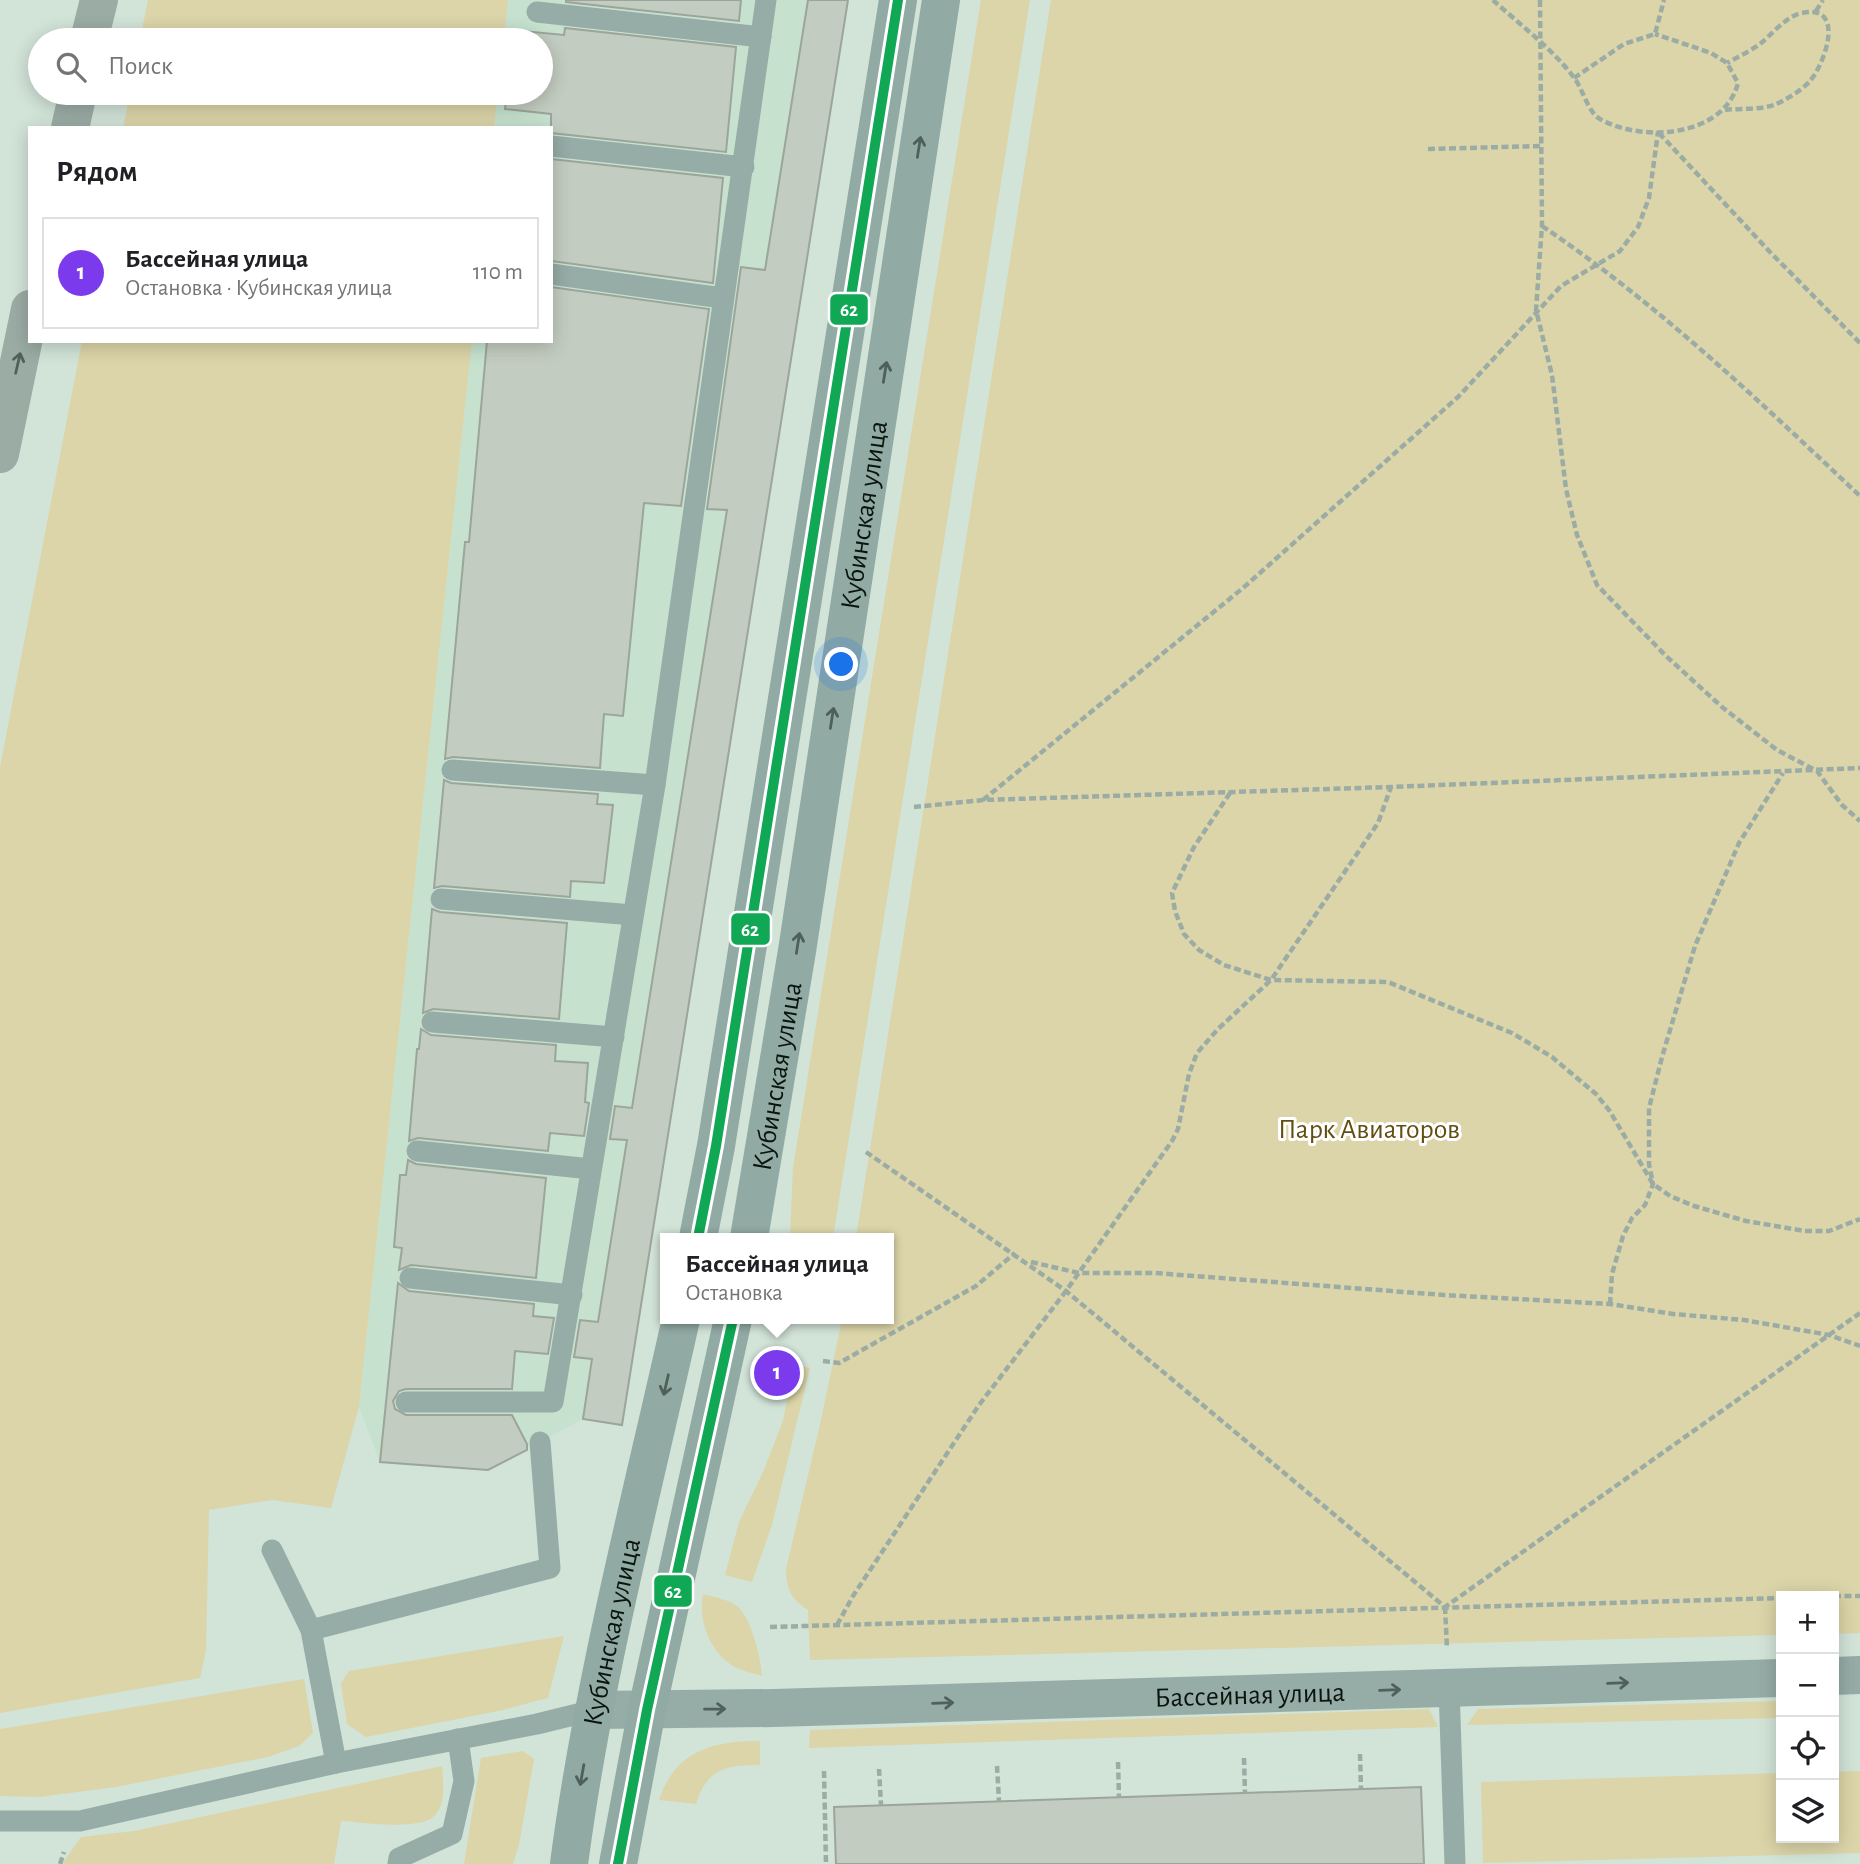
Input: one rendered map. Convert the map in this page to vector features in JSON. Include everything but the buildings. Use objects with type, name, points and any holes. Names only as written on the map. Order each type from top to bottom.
[{"type":"highway","points":[[92,28],[99,0]]},
{"type":"highway","points":[[70,126],[75,105]]},
{"type":"highway","points":[[0,454],[28,319]]},
{"type":"main road","name":"Кубинская улица","points":[[699,1233],[718,1133],[898,0]]},
{"type":"main road","name":"Кубинская улица","points":[[750,1233],[797,951],[941,0]]},
{"type":"main road","name":"Кубинская улица","points":[[569,1864],[594,1710],[680,1324]]},
{"type":"main road","name":"Кубинская улица","points":[[618,1864],[647,1710],[732,1324]]},
{"type":"street","points":[[1839,1676],[1860,1675]]},
{"type":"street","name":"Бассейная улица","points":[[594,1710],[774,1708],[1776,1678]]},
{"type":"lane","points":[[406,1402],[553,1402],[655,785],[766,0]]},
{"type":"lane","points":[[537,12],[761,37]]},
{"type":"lane","points":[[553,146],[744,167]]},
{"type":"lane","points":[[553,274],[722,298]]},
{"type":"lane","points":[[452,769],[655,785]]},
{"type":"lane","points":[[441,899],[633,915]]},
{"type":"lane","points":[[432,1022],[614,1037]]},
{"type":"lane","points":[[417,1151],[592,1169]]},
{"type":"lane","points":[[410,1278],[572,1296]]},
{"type":"lane","points":[[311,1630],[550,1568],[540,1442]]},
{"type":"lane","points":[[272,1550],[311,1630],[336,1763]]},
{"type":"lane","points":[[1449,1688],[1455,1864]]},
{"type":"lane","points":[[0,1821],[80,1821],[336,1763],[594,1710]]},
{"type":"lane","points":[[398,1864],[399,1858],[452,1834],[464,1781],[458,1740]]},
{"type":"path","points":[[1493,0],[1539,41],[1574,78],[1597,118],[1627,131],[1658,132],[1693,128],[1724,110],[1734,97],[1738,83],[1727,63],[1711,53],[1655,34],[1624,44],[1574,78]]},
{"type":"path","points":[[1540,0],[1542,225],[1536,310],[1552,375],[1566,489],[1577,535],[1597,585],[1666,656],[1722,707],[1777,750],[1817,771],[1842,805],[1860,821]]},
{"type":"path","points":[[1655,34],[1664,0]]},
{"type":"path","points":[[1816,12],[1823,0]]},
{"type":"path","points":[[1724,110],[1773,105],[1798,92],[1812,79],[1830,36],[1825,16],[1816,12],[1798,14],[1759,45],[1727,63]]},
{"type":"path","points":[[983,800],[1232,597],[1458,397],[1560,286],[1620,251],[1638,227],[1649,198],[1658,132]]},
{"type":"path","points":[[1658,132],[1860,343]]},
{"type":"path","points":[[1428,149],[1541,146]]},
{"type":"path","points":[[1542,225],[1598,263],[1737,381],[1860,496]]},
{"type":"path","points":[[914,807],[983,800],[1783,773],[1860,768]]},
{"type":"path","points":[[1610,1304],[1612,1274],[1623,1236],[1632,1218],[1645,1205],[1653,1184],[1649,1164],[1649,1108],[1661,1057],[1695,946],[1739,843],[1783,773]]},
{"type":"path","points":[[838,1625],[853,1596],[979,1405],[1079,1273],[1172,1141],[1178,1129],[1189,1074],[1197,1053],[1217,1029],[1271,980],[1378,823],[1391,787]]},
{"type":"path","points":[[1231,792],[1194,847],[1172,893],[1175,911],[1184,934],[1199,950],[1224,965],[1271,980],[1388,982],[1512,1032],[1552,1056],[1596,1094],[1609,1110],[1653,1184],[1670,1196],[1694,1206],[1776,1227],[1805,1231],[1829,1231],[1860,1219]]},
{"type":"path","points":[[866,1152],[1066,1290],[1445,1606]]},
{"type":"path","points":[[823,1360],[839,1363],[965,1293],[1014,1253]]},
{"type":"path","points":[[1027,1262],[1079,1273],[1155,1273],[1444,1295],[1610,1304],[1673,1314],[1744,1320],[1829,1335],[1860,1346]]},
{"type":"path","points":[[1445,1606],[1860,1313]]},
{"type":"path","points":[[1839,1596],[1860,1596]]},
{"type":"path","points":[[770,1627],[1776,1598]]},
{"type":"path","points":[[1360,1754],[1362,1789]]},
{"type":"path","points":[[1244,1758],[1245,1793]]},
{"type":"path","points":[[1118,1762],[1119,1797]]},
{"type":"path","points":[[998,1766],[999,1801]]},
{"type":"path","points":[[879,1769],[880,1805]]},
{"type":"path","points":[[824,1771],[826,1864]]},
{"type":"shaded area","points":[[508,0],[848,0],[622,1425],[583,1419],[533,1446],[459,1468],[380,1462],[359,1407],[472,343],[553,343],[553,126],[494,126],[497,105],[553,105],[553,28],[505,28]]},
{"type":"green space","points":[[148,0],[508,0],[505,28],[142,28]]},
{"type":"green space","points":[[981,0],[1030,0],[834,1233],[790,1233],[793,1168]]},
{"type":"green space","name":"Парк Авиаторов","points":[[1051,0],[1860,0],[1860,1633],[1839,1634],[1839,1591],[1776,1591],[1776,1635],[810,1660],[808,1610],[791,1593],[786,1569],[841,1324],[894,1324],[894,1233],[857,1233]]},
{"type":"green space","points":[[128,105],[497,105],[494,126],[123,126]]},
{"type":"green space","points":[[82,343],[472,343],[359,1407],[331,1508],[272,1500],[209,1510],[206,1650],[200,1678],[0,1713],[0,767]]},
{"type":"green space","points":[[794,1365],[810,1368],[772,1525],[752,1582],[725,1575],[739,1522],[783,1421]]},
{"type":"green space","points":[[703,1594],[732,1603],[744,1614],[755,1640],[762,1676],[735,1667],[726,1661],[713,1645],[702,1615]]},
{"type":"green space","points":[[564,1636],[548,1698],[498,1711],[366,1737],[347,1724],[341,1683],[349,1671]]},
{"type":"green space","points":[[304,1679],[313,1733],[299,1746],[268,1757],[116,1787],[39,1797],[0,1796],[0,1729]]},
{"type":"green space","points":[[1776,1701],[1776,1718],[1467,1725],[1478,1709]]},
{"type":"green space","points":[[1429,1709],[1438,1727],[809,1748],[810,1730]]},
{"type":"green space","points":[[760,1741],[760,1765],[737,1766],[719,1771],[706,1783],[696,1804],[659,1800],[675,1770],[698,1752],[726,1743]]},
{"type":"green space","points":[[523,1751],[534,1759],[519,1845],[513,1864],[464,1864],[481,1758]]},
{"type":"green space","points":[[442,1766],[443,1797],[436,1814],[429,1820],[406,1824],[341,1821],[334,1864],[62,1864],[81,1837],[134,1831]]},
{"type":"green space","points":[[1860,1771],[1860,1853],[1483,1863],[1481,1782],[1776,1773],[1776,1843],[1839,1843],[1839,1772]]},
{"type":"transit line","name":"62","points":[[699,1233],[716,1146],[898,0]]},
{"type":"transit line","name":"62","points":[[618,1864],[647,1710],[732,1324]]},
{"type":"place","name":"Бассейная улица","points":[[777,1373]]}]
